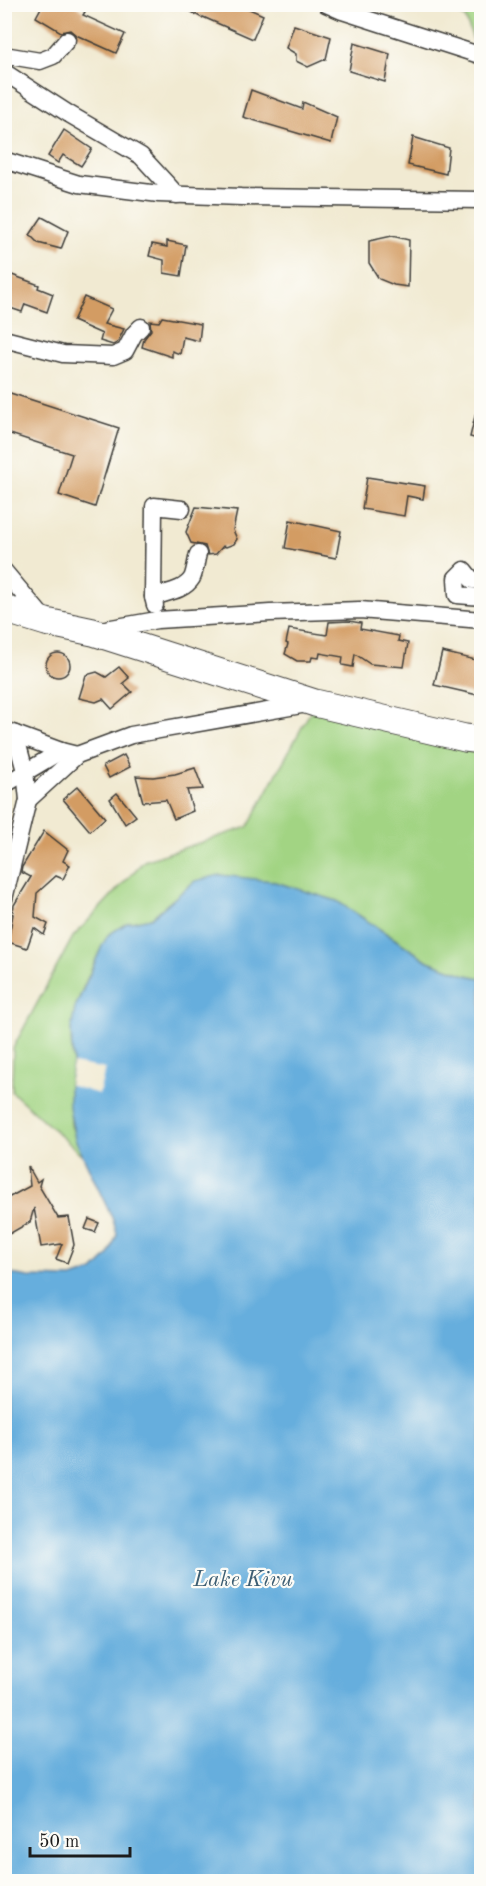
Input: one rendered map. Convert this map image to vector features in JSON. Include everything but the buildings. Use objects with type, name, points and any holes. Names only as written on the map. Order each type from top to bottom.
[{"type":"highway","points":[[5,610],[93,632],[315,703],[482,740]]},
{"type":"street","points":[[327,4],[342,11],[479,55]]},
{"type":"street","points":[[4,55],[40,61],[53,56],[66,40]]},
{"type":"street","points":[[4,72],[69,114],[141,156],[177,195]]},
{"type":"street","points":[[4,160],[79,184],[177,195],[482,200]]},
{"type":"street","points":[[4,339],[63,354],[113,356],[125,351],[134,334],[141,327]]},
{"type":"street","points":[[4,339],[34,354]]},
{"type":"street","points":[[157,620],[153,597],[154,506],[182,509]]},
{"type":"street","points":[[153,597],[179,590],[192,578],[198,554]]},
{"type":"street","points":[[482,580],[472,580],[464,570],[456,578],[457,595],[482,597]]},
{"type":"street","points":[[4,571],[46,622]]},
{"type":"street","points":[[93,632],[157,620],[360,610],[482,620]]},
{"type":"street","points":[[4,785],[25,771],[69,753],[131,735],[315,703]]},
{"type":"street","points":[[10,732],[69,753]]},
{"type":"street","points":[[4,899],[28,800],[25,771],[10,732]]},
{"type":"street","points":[[28,800],[69,753]]},
{"type":"green space","points":[[441,5],[481,5],[481,57],[465,17]]},
{"type":"green space","points":[[315,703],[481,740],[481,978],[428,961],[337,901],[272,881],[195,881],[151,918],[127,923],[108,935],[83,988],[75,1008],[71,1040],[73,1063],[69,1085],[71,1125],[82,1155],[12,1092],[13,1048],[73,937],[144,861],[248,827]]},
{"type":"water","name":"Lake Kivu","points":[[220,875],[272,881],[337,901],[428,961],[481,978],[481,1881],[5,1881],[4,1273],[29,1277],[72,1278],[93,1271],[109,1255],[117,1234],[113,1220],[75,1139],[69,1107],[69,1085],[73,1063],[71,1031],[75,1008],[108,935],[127,923],[151,918],[195,881]]},
{"type":"pier","points":[[73,1063],[105,1069],[99,1094],[69,1085]]}]
